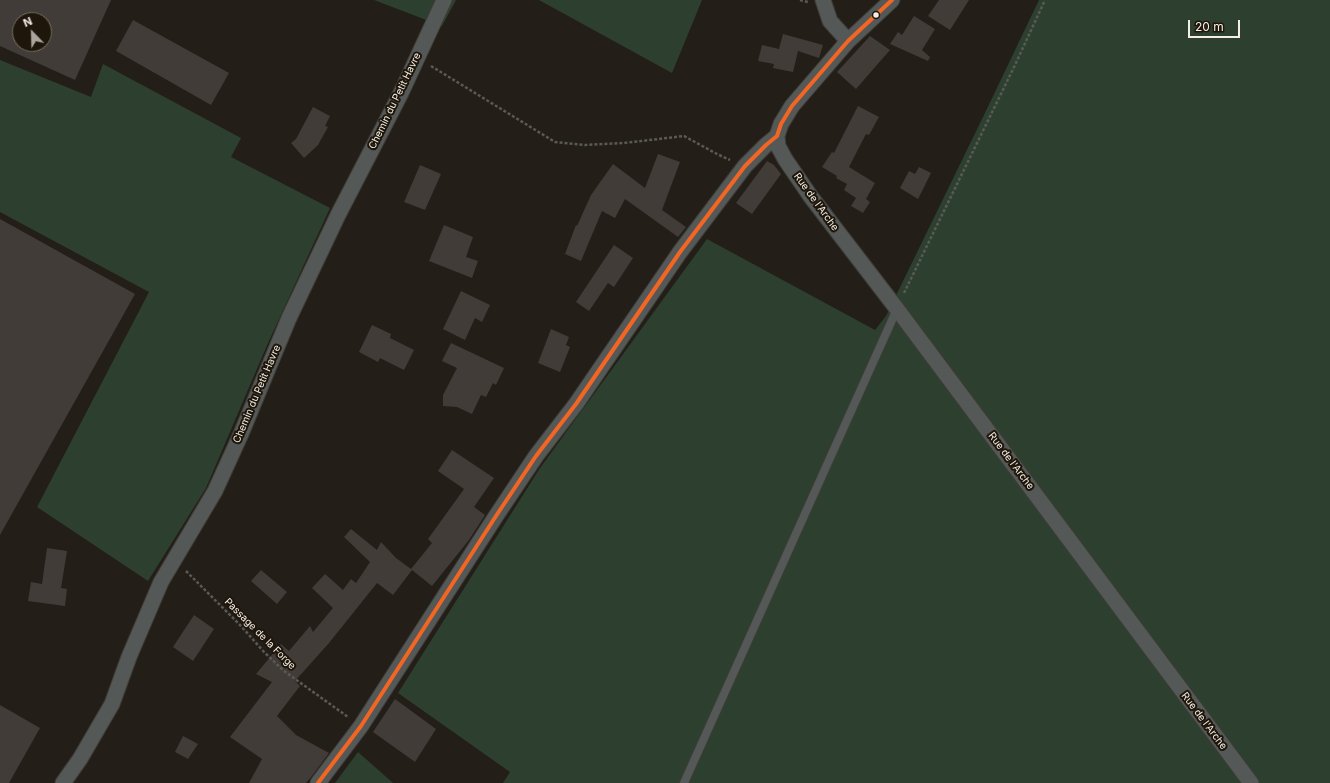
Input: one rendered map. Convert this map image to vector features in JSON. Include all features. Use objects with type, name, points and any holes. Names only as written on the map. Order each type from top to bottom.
[{"type":"street","name":"Chemin du Petit Havre","points":[[63,783],[80,759],[112,704],[129,657],[158,589],[215,491],[241,434],[289,318],[444,0]]},
{"type":"street","points":[[823,0],[830,21],[848,41]]},
{"type":"street","points":[[318,783],[361,726],[536,456],[576,404],[680,252],[745,166],[777,136],[781,124],[792,106],[848,41],[892,0]]},
{"type":"street","name":"Rue de l'Arche","points":[[777,136],[778,146],[785,159],[810,197],[897,309],[1251,783]]},
{"type":"lane","points":[[684,783],[897,309]]},
{"type":"path","points":[[897,309],[1045,0]]},
{"type":"path","points":[[417,58],[555,142],[584,145],[624,143],[684,136],[717,154],[745,166]]},
{"type":"path","name":"Passage de la Forge","points":[[174,560],[284,671],[361,726]]},
{"type":"green space","points":[[374,0],[456,0],[442,26]]},
{"type":"green space","points":[[539,0],[702,0],[672,73]]},
{"type":"green space","points":[[1039,0],[1330,0],[1330,783],[503,783],[510,772],[398,693],[540,468],[707,239],[875,330],[886,316]]},
{"type":"green space","points":[[0,60],[91,97],[103,64],[241,138],[231,157],[330,208],[268,343],[206,488],[148,581],[37,507],[149,292],[0,212]]},
{"type":"green space","points":[[358,752],[393,783],[335,783]]},
{"type":"building","points":[[0,0],[111,0],[75,80],[13,52],[52,52],[52,12],[12,12],[12,51],[0,46]]},
{"type":"building","points":[[939,0],[969,0],[950,30],[928,16]]},
{"type":"building","points":[[914,16],[935,29],[922,50],[930,57],[928,61],[890,44],[898,32],[902,35]]},
{"type":"building","points":[[133,20],[229,73],[211,105],[116,51]]},
{"type":"building","points":[[783,34],[823,45],[819,58],[798,51],[793,72],[773,68],[774,64],[758,61],[762,45],[779,49]]},
{"type":"building","points":[[870,36],[890,50],[856,89],[837,72]]},
{"type":"building","points":[[858,106],[879,117],[869,135],[866,134],[849,167],[875,183],[866,199],[870,202],[863,213],[851,206],[856,198],[844,190],[847,184],[836,178],[837,176],[822,167],[832,152],[834,153]]},
{"type":"building","points":[[313,107],[330,116],[325,126],[328,127],[318,145],[304,158],[291,143],[296,139]]},
{"type":"building","points":[[658,154],[680,162],[662,210],[686,227],[678,237],[625,199],[615,218],[602,211],[581,261],[565,254],[576,225],[577,226],[591,195],[613,164],[645,188]]},
{"type":"building","points":[[767,161],[774,165],[781,174],[752,214],[736,203]]},
{"type":"building","points":[[420,165],[441,174],[425,210],[404,202]]},
{"type":"building","points":[[919,167],[931,173],[918,199],[900,188],[909,171],[915,174]]},
{"type":"building","points":[[0,219],[135,294],[0,535]]},
{"type":"building","points":[[444,225],[473,237],[466,257],[478,261],[472,278],[429,261]]},
{"type":"building","points":[[614,245],[633,258],[614,287],[608,283],[589,311],[576,302]]},
{"type":"building","points":[[461,291],[490,305],[482,322],[475,318],[465,340],[443,329]]},
{"type":"building","points":[[372,325],[391,334],[390,338],[414,350],[404,370],[380,358],[378,362],[359,352]]},
{"type":"building","points":[[551,329],[569,337],[566,345],[570,347],[560,372],[538,363]]},
{"type":"building","points":[[451,343],[504,368],[496,385],[493,383],[486,397],[481,395],[472,414],[457,407],[443,406],[443,395],[457,368],[442,361]]},
{"type":"building","points":[[452,450],[494,478],[474,507],[485,515],[469,540],[432,586],[412,570],[393,595],[377,583],[329,643],[295,681],[300,686],[277,716],[296,735],[329,753],[306,783],[249,783],[262,759],[230,737],[272,682],[256,674],[281,644],[289,651],[310,626],[313,632],[333,608],[312,588],[325,574],[343,590],[351,579],[356,583],[370,562],[344,537],[351,529],[377,550],[381,542],[396,558],[411,569],[432,543],[428,539],[464,489],[438,471]]},
{"type":"building","points":[[47,548],[67,551],[61,588],[67,589],[65,606],[28,601],[31,582],[42,584]]},
{"type":"building","points":[[261,570],[287,592],[277,604],[251,581]]},
{"type":"building","points":[[194,615],[214,629],[193,661],[173,647]]},
{"type":"building","points":[[395,699],[436,729],[415,762],[373,732]]},
{"type":"building","points":[[0,705],[40,728],[9,783],[0,783]]},
{"type":"building","points":[[183,736],[198,744],[188,759],[175,752]]},
{"type":"transit line","points":[[318,783],[361,726],[536,456],[576,404],[680,252],[745,166],[777,136],[781,124],[792,106],[848,41],[892,0]]}]
